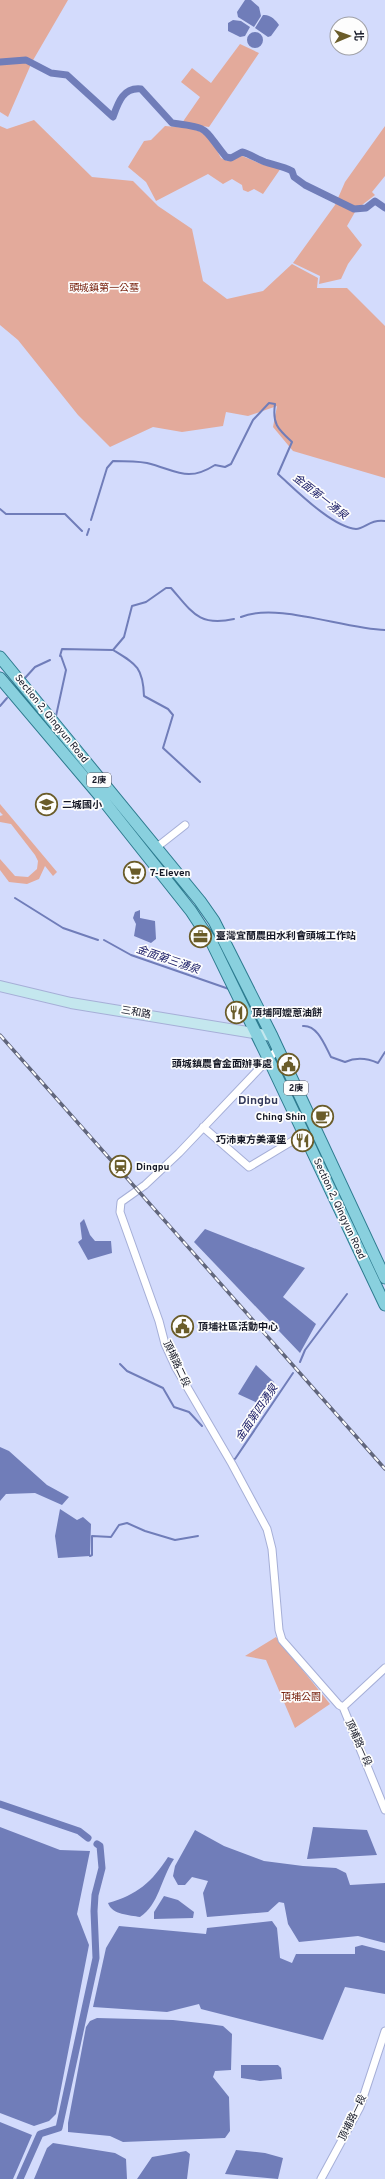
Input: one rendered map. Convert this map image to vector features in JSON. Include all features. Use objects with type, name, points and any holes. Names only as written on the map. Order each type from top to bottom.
[{"type":"main road","name":"Section 2, Qingyun Road","points":[[0,657],[100,794],[192,911],[212,942],[270,1060],[385,1305]]},
{"type":"main road","name":"Section 2, Qingyun Road","points":[[0,678],[100,794],[157,847],[200,901],[214,922],[272,1036],[385,1278]]},
{"type":"main road","name":"三和路","points":[[0,986],[71,1003],[272,1036]]},
{"type":"street","points":[[157,847],[185,825]]},
{"type":"street","name":"頂埔路二段","points":[[278,1049],[270,1060],[145,1185],[121,1202],[120,1212],[159,1321],[165,1344],[176,1368],[232,1464],[267,1529],[272,1549],[279,1630],[282,1640],[339,1705],[343,1707]]},
{"type":"street","points":[[203,1128],[249,1167],[304,1134]]},
{"type":"street","name":"頂埔路一段","points":[[385,1668],[343,1707],[385,1810]]},
{"type":"street","name":"頂埔路一段","points":[[321,2179],[360,2107],[385,2031]]},
{"type":"green space","points":[[0,0],[68,0],[32,62],[8,117],[0,112]]},
{"type":"green space","points":[[240,44],[259,53],[209,127],[182,123],[200,97],[181,82],[192,68],[211,83]]},
{"type":"green space","name":"頭城鎮第一公墓","points":[[34,120],[92,177],[133,181],[158,206],[192,229],[203,281],[227,299],[263,291],[292,264],[318,278],[317,288],[347,288],[385,326],[385,478],[293,451],[273,427],[277,406],[248,416],[226,412],[223,426],[182,432],[153,427],[110,447],[78,415],[18,340],[0,325],[0,126],[7,129]]},
{"type":"green space","points":[[165,126],[199,131],[210,140],[221,158],[227,161],[240,155],[261,164],[281,168],[263,194],[254,189],[248,192],[243,190],[242,185],[232,179],[223,184],[208,174],[156,201],[146,182],[128,167],[144,141],[151,140]]},
{"type":"green space","points":[[385,126],[385,176],[372,192],[375,195],[362,205],[359,205],[347,226],[362,245],[348,264],[341,279],[319,284],[320,276],[293,263],[335,205],[345,182]]},
{"type":"green space","points":[[0,804],[57,872],[53,876],[45,866],[39,879],[27,884],[9,882],[0,870],[0,859],[15,876],[28,877],[37,869],[38,861],[11,824],[0,822],[0,816],[3,815],[0,812]]},
{"type":"green space","name":"頂埔公園","points":[[276,1637],[330,1704],[295,1728],[266,1660],[245,1656]]},
{"type":"water","points":[[245,0],[251,0],[259,7],[261,16],[254,27],[238,17],[237,12]]},
{"type":"water","points":[[263,15],[268,15],[279,25],[271,36],[268,37],[255,28]]},
{"type":"water","points":[[233,20],[241,21],[250,27],[245,36],[240,37],[228,31],[228,23]]},
{"type":"water","points":[[255,32],[262,37],[263,40],[258,47],[255,48],[248,43],[247,40],[252,33]]},
{"type":"water","points":[[140,910],[140,918],[155,921],[156,939],[151,943],[134,936],[136,924],[133,918],[135,912]]},
{"type":"water","points":[[84,1219],[90,1235],[95,1241],[111,1241],[112,1253],[88,1260],[78,1242],[82,1239],[80,1223]]},
{"type":"water","points":[[205,1229],[305,1268],[283,1297],[316,1324],[300,1353],[194,1242]]},
{"type":"water","points":[[256,1365],[274,1382],[264,1406],[238,1394]]},
{"type":"water","points":[[0,1447],[9,1451],[47,1485],[69,1497],[62,1505],[35,1493],[6,1494],[0,1501]]},
{"type":"water","points":[[60,1509],[77,1520],[83,1517],[91,1524],[90,1556],[58,1558],[55,1536]]},
{"type":"water","points":[[0,1827],[60,1850],[90,1851],[77,1914],[89,1945],[56,2114],[49,2121],[34,2126],[0,2113]]},
{"type":"water","points":[[313,1827],[367,1830],[377,1855],[307,1859]]},
{"type":"water","points":[[195,1830],[224,1846],[264,1861],[303,1866],[336,1868],[346,1873],[350,1885],[385,1883],[385,1943],[358,1936],[299,1942],[288,1924],[284,1903],[279,1902],[268,1912],[207,1917],[203,1893],[208,1881],[192,1877],[185,1885],[178,1885],[173,1876],[175,1866]]},
{"type":"water","points":[[168,1857],[174,1859],[152,1906],[146,1912],[140,1917],[122,1914],[110,1907],[108,1903],[136,1892],[150,1880]]},
{"type":"water","points":[[164,1896],[178,1900],[194,1912],[193,1918],[154,1919],[154,1912]]},
{"type":"water","points":[[272,1921],[277,1928],[280,1958],[292,1963],[296,1954],[355,1954],[355,1947],[362,1945],[385,1951],[385,1994],[345,1987],[323,2040],[201,2009],[199,2004],[167,2012],[93,2007],[106,1948],[119,1926],[206,1934],[207,1928]]},
{"type":"water","points":[[97,2018],[173,2020],[209,2024],[223,2026],[232,2034],[231,2070],[215,2071],[213,2077],[229,2097],[230,2131],[225,2138],[123,2142],[110,2136],[68,2132],[68,2123],[86,2027],[90,2021]]},
{"type":"water","points":[[241,2065],[278,2065],[281,2068],[282,2079],[260,2081],[241,2078]]},
{"type":"water","points":[[0,2122],[32,2135],[13,2179],[0,2179]]},
{"type":"water","points":[[53,2143],[115,2153],[126,2159],[127,2179],[34,2179],[47,2148]]},
{"type":"water","points":[[236,2150],[265,2153],[283,2158],[278,2179],[225,2174]]},
{"type":"water","points":[[186,2151],[190,2154],[187,2179],[137,2179],[152,2157]]},
{"type":"waterway","points":[[0,62],[26,60],[51,73],[67,75],[113,117],[122,97],[130,91],[141,89],[172,123],[194,126],[205,131],[226,157],[231,158],[242,152],[265,162],[285,168],[292,171],[294,177],[305,185],[354,209],[366,208],[375,201],[385,208]]},
{"type":"waterway","name":"金面第一湧泉","points":[[91,520],[107,468],[113,461],[134,461],[147,463],[189,474],[197,473],[215,465],[225,467],[231,464],[253,420],[269,403],[275,404],[274,417],[277,426],[292,442],[278,474],[315,507],[336,522],[346,527],[359,529],[375,521],[385,521]]},
{"type":"waterway","points":[[0,509],[6,514],[65,514],[82,531]]},
{"type":"waterway","name":"金面第一湧泉","points":[[87,535],[89,529]]},
{"type":"waterway","points":[[60,656],[62,649],[113,650],[124,637],[132,606],[146,602],[166,588],[171,588],[197,616],[212,621],[234,619]]},
{"type":"waterway","points":[[241,617],[256,613],[292,614],[369,629],[385,630]]},
{"type":"waterway","points":[[113,650],[137,667],[142,679],[144,696],[168,709],[173,715],[163,748],[200,782]]},
{"type":"waterway","points":[[56,716],[66,670],[61,656]]},
{"type":"waterway","points":[[25,678],[35,667],[50,660]]},
{"type":"waterway","points":[[0,706],[7,698]]},
{"type":"waterway","name":"金面第三湧泉","points":[[15,898],[63,928],[98,940]]},
{"type":"waterway","name":"金面第三湧泉","points":[[104,940],[131,955],[229,989]]},
{"type":"waterway","name":"金面第三湧泉","points":[[303,1026],[317,1032],[331,1057],[345,1062],[353,1059],[362,1059],[378,1063],[385,1052]]},
{"type":"waterway","name":"金面第四湧泉","points":[[300,1362],[305,1350],[347,1294]]},
{"type":"waterway","name":"金面第四湧泉","points":[[120,1364],[127,1371],[163,1388],[174,1407],[189,1412],[202,1426]]},
{"type":"waterway","name":"金面第四湧泉","points":[[232,1459],[235,1459],[293,1373]]},
{"type":"waterway","points":[[90,1556],[92,1555],[92,1536],[111,1537],[119,1525],[127,1523],[145,1531],[175,1540],[198,1536]]},
{"type":"waterway","points":[[0,1804],[79,1831],[88,1838]]},
{"type":"waterway","points":[[20,2179],[40,2134],[59,2128],[96,1958],[94,1911],[95,1895],[102,1868],[100,1846],[97,1844]]},
{"type":"railway","points":[[0,1035],[385,1469]]},
{"type":"place","name":"二城國小","points":[[47,805]]},
{"type":"place","name":"7-Eleven","points":[[134,873]]},
{"type":"place","name":"臺灣宜蘭農田水利會頭城工作站","points":[[201,936]]},
{"type":"place","name":"頂埔阿嬤蔥油餅","points":[[237,1013]]},
{"type":"place","name":"頭城鎮農會金面辦事處","points":[[288,1064]]},
{"type":"place","name":"Ching Shin","points":[[322,1117]]},
{"type":"place","name":"巧沛東方美漢堡","points":[[302,1140]]},
{"type":"place","name":"Dingpu","points":[[121,1167]]},
{"type":"place","name":"頂埔社區活動中心","points":[[182,1327]]},
{"type":"district","name":"Dingbu","points":[[258,1101]]}]
